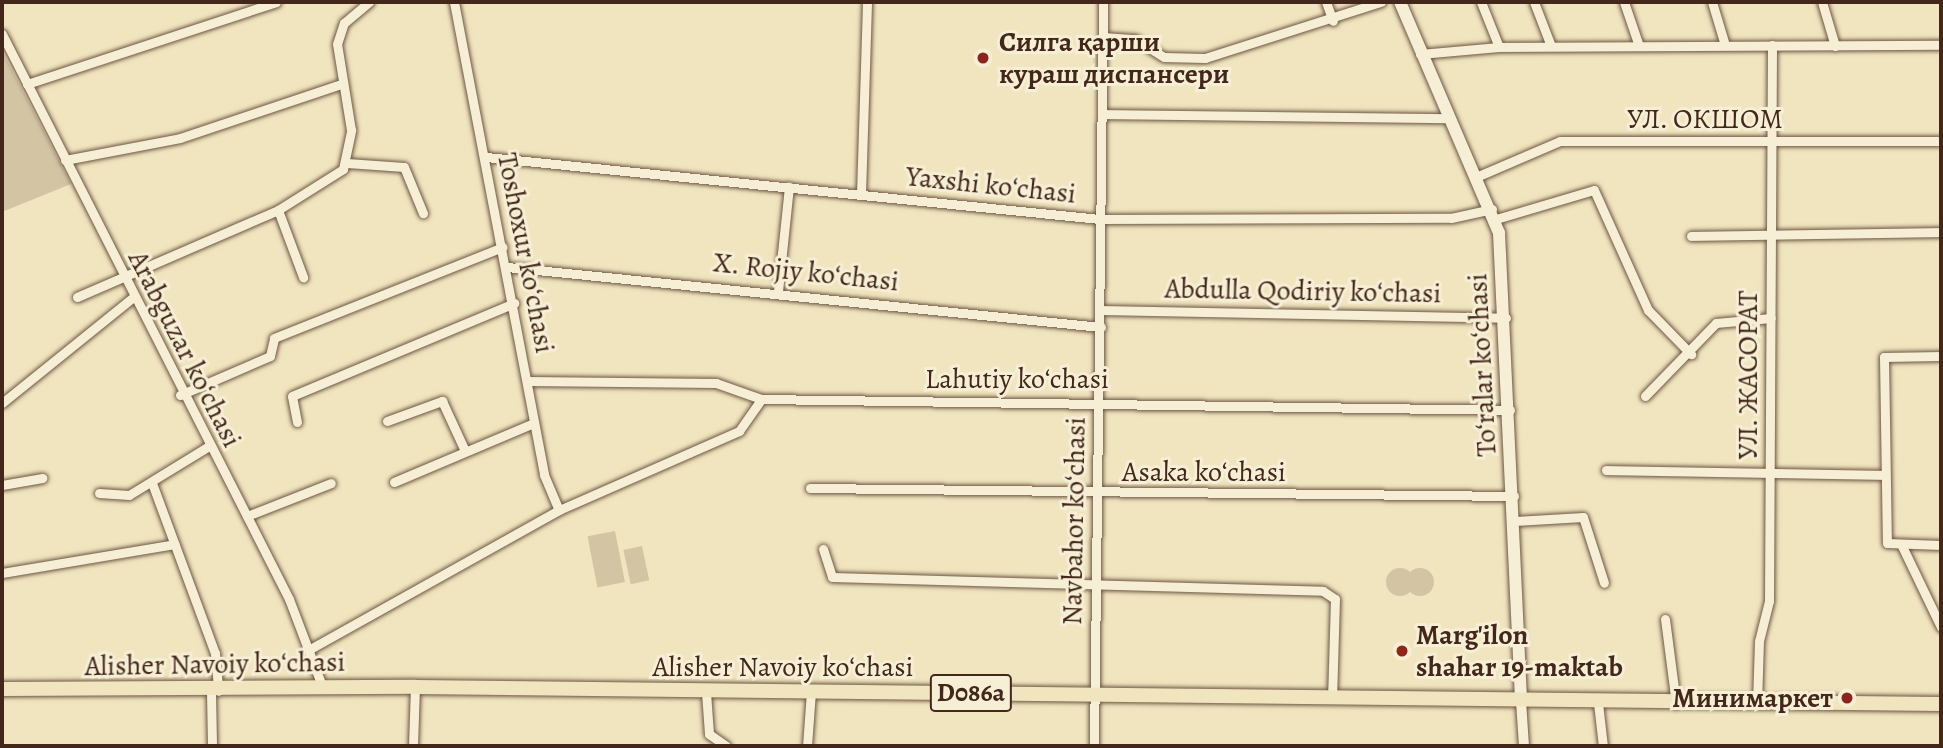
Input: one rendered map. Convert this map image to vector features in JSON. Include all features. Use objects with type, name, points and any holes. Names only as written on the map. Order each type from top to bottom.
[{"type":"main road","name":"Toʻralar koʻchasi","points":[[1400,2],[1446,118],[1494,214],[1506,318],[1521,701]]},
{"type":"main road","name":"Alisher Navoiy koʻchasi","points":[[2,689],[215,692],[322,686],[1676,704],[1941,704]]},
{"type":"street","points":[[27,84],[276,2]]},
{"type":"street","points":[[347,163],[351,130],[341,84],[338,37],[349,17],[369,2]]},
{"type":"street","name":"Toshoxur koʻchasi","points":[[454,2],[514,303],[534,423],[558,510]]},
{"type":"street","points":[[861,194],[867,2]]},
{"type":"street","name":"Navbahor koʻchasi","points":[[1094,746],[1103,2]]},
{"type":"street","points":[[1326,2],[1333,21]]},
{"type":"street","points":[[1103,37],[1135,39],[1164,57],[1205,58],[1333,21],[1381,2]]},
{"type":"street","points":[[1481,2],[1499,47]]},
{"type":"street","points":[[1534,2],[1550,46]]},
{"type":"street","points":[[1624,2],[1639,46]]},
{"type":"street","points":[[1712,2],[1725,45]]},
{"type":"street","points":[[1822,2],[1835,46]]},
{"type":"street","name":"Arabguzar koʻchasi","points":[[2,34],[131,299],[247,516],[312,648],[322,686]]},
{"type":"street","points":[[1420,54],[1499,47],[1550,46],[1941,46]]},
{"type":"street","name":"УЛ. ЖАСОРАТ","points":[[1757,704],[1759,641],[1769,601],[1772,46]]},
{"type":"street","points":[[65,160],[180,138],[341,84]]},
{"type":"street","points":[[1102,114],[1446,118]]},
{"type":"street","name":"УЛ. ОКШОМ","points":[[1476,177],[1560,141],[1941,141]]},
{"type":"street","name":"Yaxshi koʻchasi","points":[[486,158],[1100,219],[1451,218],[1494,214],[1594,190],[1648,310],[1691,354]]},
{"type":"street","points":[[77,297],[278,210],[347,163],[404,167],[423,213]]},
{"type":"street","points":[[778,291],[789,187]]},
{"type":"street","points":[[278,210],[303,277]]},
{"type":"street","points":[[1692,236],[1941,232]]},
{"type":"street","points":[[180,395],[270,356],[274,338],[503,247]]},
{"type":"street","name":"X. Rojiy koʻchasi","points":[[507,267],[778,291],[1101,327]]},
{"type":"street","points":[[2,403],[131,299]]},
{"type":"street","points":[[297,422],[292,396],[514,303]]},
{"type":"street","name":"Abdulla Qodiriy koʻchasi","points":[[1100,310],[1506,318]]},
{"type":"street","points":[[1645,396],[1726,318],[1771,318]]},
{"type":"street","points":[[1941,356],[1884,357],[1887,543],[1941,545]]},
{"type":"street","name":"Lahutiy koʻchasi","points":[[527,381],[716,383],[761,399],[1510,410]]},
{"type":"street","points":[[312,648],[558,510],[739,431],[761,399]]},
{"type":"street","points":[[387,421],[442,401],[466,451]]},
{"type":"street","points":[[394,482],[534,423]]},
{"type":"street","points":[[99,493],[129,495],[209,446]]},
{"type":"street","points":[[1606,470],[1770,470],[1885,475]]},
{"type":"street","points":[[2,485],[42,478]]},
{"type":"street","points":[[152,483],[215,653],[212,746]]},
{"type":"street","points":[[247,516],[331,483]]},
{"type":"street","name":"Asaka koʻchasi","points":[[810,488],[1097,495],[1514,496]]},
{"type":"street","points":[[1515,521],[1583,517],[1604,583]]},
{"type":"street","points":[[2,573],[175,544]]},
{"type":"street","points":[[1901,544],[1941,627]]},
{"type":"street","points":[[823,549],[832,577],[1331,593],[1332,699]]},
{"type":"street","points":[[1665,619],[1676,704]]},
{"type":"street","points":[[413,746],[415,687]]},
{"type":"street","points":[[807,746],[811,691]]},
{"type":"street","points":[[706,692],[709,734],[726,746]]},
{"type":"street","name":"Toʻralar koʻchasi","points":[[1521,701],[1524,746]]},
{"type":"street","points":[[1598,703],[1603,746]]},
{"type":"shaded area","points":[[2,51],[71,184],[2,212]]},
{"type":"shaded area","points":[[615,531],[625,582],[597,587],[588,536]]},
{"type":"shaded area","points":[[642,546],[649,580],[631,584],[623,550]]},
{"type":"shaded area","points":[[1400,568],[1410,572],[1414,582],[1410,592],[1400,596],[1390,592],[1386,582],[1390,572]]},
{"type":"shaded area","points":[[1420,568],[1430,572],[1434,582],[1430,592],[1420,596],[1410,592],[1406,582],[1410,572]]},
{"type":"place","name":"Силга қарши кураш диспансери","points":[[983,58]]},
{"type":"place","name":"Marg'ilon shahar 19-maktab","points":[[1402,651]]},
{"type":"place","name":"Минимаркет","points":[[1847,698]]}]
